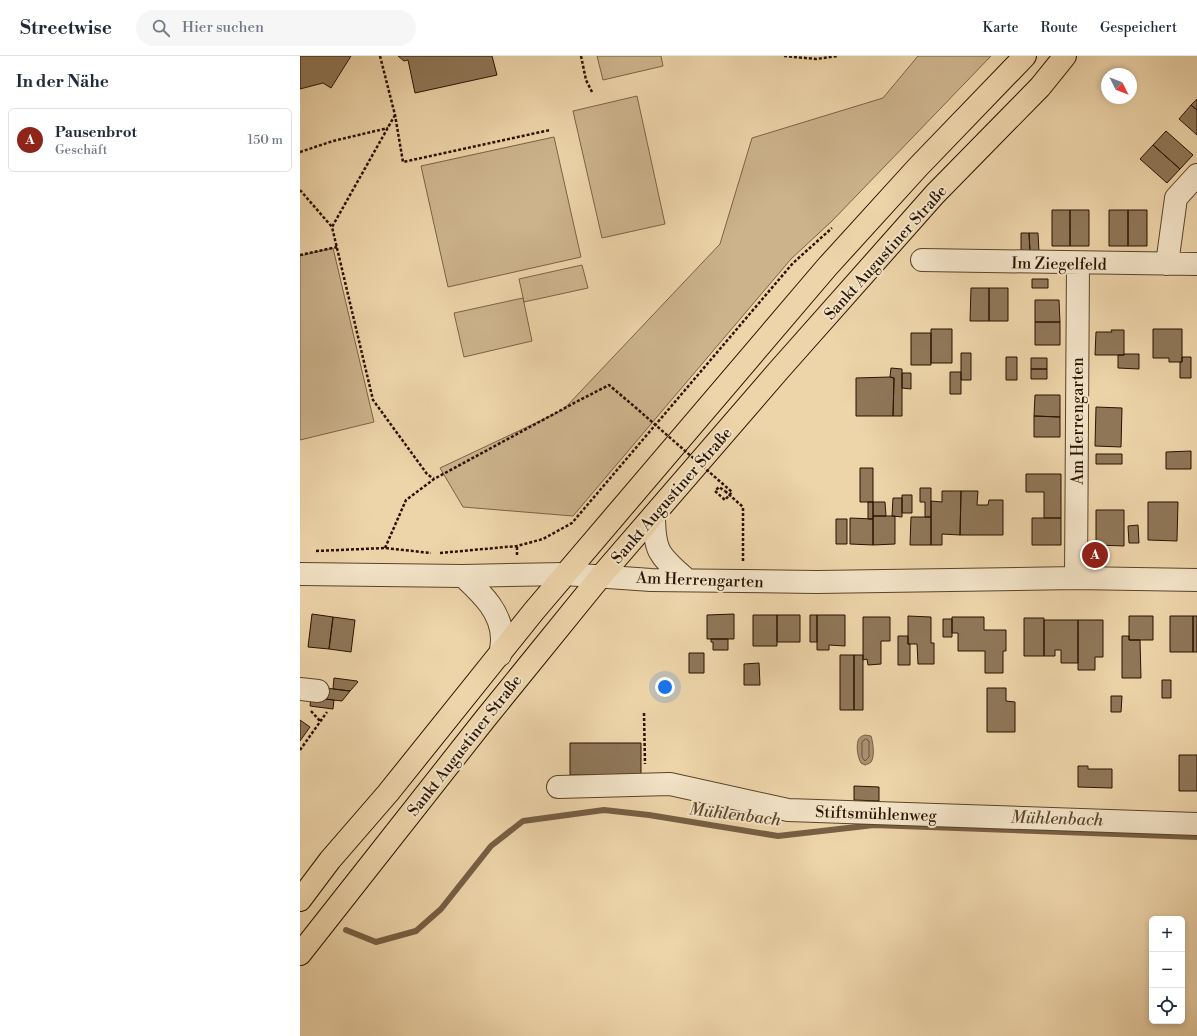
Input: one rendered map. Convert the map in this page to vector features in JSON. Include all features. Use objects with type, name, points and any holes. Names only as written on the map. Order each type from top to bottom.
[{"type":"main road","name":"Sankt Augustiner Straße","points":[[300,900],[330,860],[388,794],[565,574],[827,267],[918,167],[1025,56]]},
{"type":"main road","name":"Sankt Augustiner Straße","points":[[300,954],[490,713],[601,576],[774,376],[930,200],[1040,87],[1065,56]]},
{"type":"street","points":[[1167,264],[1176,198],[1197,175]]},
{"type":"street","name":"Im Ziegelfeld","points":[[922,260],[1197,264]]},
{"type":"street","name":"Am Herrengarten","points":[[1076,578],[1078,263]]},
{"type":"street","points":[[654,515],[654,536],[662,557],[687,580]]},
{"type":"street","name":"Am Herrengarten","points":[[300,574],[463,576],[565,574],[651,580],[817,582],[1076,578],[1197,580]]},
{"type":"street","points":[[463,576],[486,599],[494,610],[499,623],[502,639],[500,655]]},
{"type":"street","name":"Stiftsmühlenweg","points":[[558,787],[670,784],[788,810],[1197,824]]},
{"type":"path","points":[[380,56],[395,115],[404,162],[550,130]]},
{"type":"path","points":[[581,56],[586,80],[592,92]]},
{"type":"path","points":[[784,56],[816,59],[838,56]]},
{"type":"path","points":[[332,227],[395,115]]},
{"type":"path","points":[[300,152],[333,141],[388,128]]},
{"type":"path","points":[[300,190],[332,227],[373,400],[427,474],[434,479]]},
{"type":"path","points":[[315,552],[385,548],[435,554],[517,546],[542,539],[572,523],[793,263],[837,224]]},
{"type":"path","points":[[300,255],[337,247]]},
{"type":"path","points":[[385,548],[406,500],[434,479],[609,385],[732,492],[725,500],[715,491],[719,487],[725,491],[742,506],[743,581]]},
{"type":"path","points":[[517,546],[517,556]]},
{"type":"path","points":[[300,750],[327,712]]},
{"type":"path","points":[[644,713],[645,785]]},
{"type":"shaded area","points":[[597,56],[661,56],[663,66],[603,80]]},
{"type":"shaded area","points":[[918,56],[991,56],[832,221],[791,259],[573,516],[463,507],[440,468],[563,410],[720,244],[752,138],[883,98]]},
{"type":"shaded area","points":[[637,96],[665,224],[602,238],[573,111]]},
{"type":"shaded area","points":[[554,137],[581,257],[448,287],[421,166]]},
{"type":"shaded area","points":[[333,248],[374,422],[300,440],[300,256]]},
{"type":"shaded area","points":[[582,265],[588,288],[524,302],[519,279]]},
{"type":"shaded area","points":[[523,298],[532,341],[464,357],[454,313]]},
{"type":"water","points":[[865,735],[871,736],[873,753],[871,762],[865,765],[860,761],[857,746],[859,739]]},
{"type":"building","points":[[300,56],[351,56],[331,88],[323,83],[300,89]]},
{"type":"building","points":[[398,56],[492,56],[497,75],[415,93],[408,60],[404,61]]},
{"type":"building","points":[[1197,99],[1197,110],[1191,105]]},
{"type":"building","points":[[1191,105],[1197,110],[1197,135],[1179,119]]},
{"type":"building","points":[[1166,131],[1193,155],[1180,169],[1153,145]]},
{"type":"building","points":[[1153,145],[1180,169],[1167,183],[1140,159]]},
{"type":"building","points":[[1052,210],[1070,210],[1070,246],[1052,246]]},
{"type":"building","points":[[1070,210],[1089,210],[1089,246],[1070,246]]},
{"type":"building","points":[[1109,210],[1128,210],[1128,246],[1109,246]]},
{"type":"building","points":[[1128,210],[1147,210],[1147,246],[1128,246]]},
{"type":"building","points":[[1021,233],[1029,233],[1030,252],[1021,252]]},
{"type":"building","points":[[1029,233],[1038,233],[1039,252],[1030,252]]},
{"type":"building","points":[[1032,279],[1048,279],[1048,288],[1032,288]]},
{"type":"building","points":[[971,288],[989,288],[989,321],[970,321]]},
{"type":"building","points":[[989,288],[1008,288],[1008,321],[989,321]]},
{"type":"building","points":[[1035,300],[1059,300],[1060,322],[1035,322]]},
{"type":"building","points":[[1035,322],[1060,322],[1060,345],[1035,345]]},
{"type":"building","points":[[931,329],[952,329],[952,363],[931,363]]},
{"type":"building","points":[[1153,329],[1182,329],[1182,362],[1169,362],[1169,358],[1153,358]]},
{"type":"building","points":[[1111,330],[1124,330],[1124,355],[1095,355],[1096,332],[1112,332]]},
{"type":"building","points":[[911,333],[931,333],[931,365],[911,365]]},
{"type":"building","points":[[961,353],[971,353],[971,380],[961,380]]},
{"type":"building","points":[[1139,354],[1139,369],[1118,368],[1118,355]]},
{"type":"building","points":[[1006,357],[1017,357],[1017,380],[1006,380]]},
{"type":"building","points":[[1182,357],[1191,357],[1191,378],[1180,378],[1180,362],[1182,362]]},
{"type":"building","points":[[1031,358],[1047,358],[1047,369],[1031,369]]},
{"type":"building","points":[[891,368],[902,369],[902,416],[893,416],[894,378],[890,377]]},
{"type":"building","points":[[1031,369],[1047,369],[1047,379],[1031,379]]},
{"type":"building","points":[[950,372],[961,372],[961,394],[950,394]]},
{"type":"building","points":[[902,373],[911,373],[911,389],[902,388]]},
{"type":"building","points":[[856,378],[894,378],[893,416],[856,416]]},
{"type":"building","points":[[1035,395],[1060,395],[1060,417],[1034,416]]},
{"type":"building","points":[[1096,407],[1122,408],[1121,447],[1095,446]]},
{"type":"building","points":[[1034,416],[1060,417],[1060,437],[1034,437]]},
{"type":"building","points":[[1191,451],[1191,469],[1166,469],[1166,452]]},
{"type":"building","points":[[1096,454],[1122,454],[1122,464],[1096,464]]},
{"type":"building","points":[[860,468],[873,468],[873,502],[860,502]]},
{"type":"building","points":[[1026,474],[1061,474],[1061,518],[1044,518],[1044,492],[1026,492]]},
{"type":"building","points":[[920,488],[931,488],[931,517],[925,517],[925,502],[920,502]]},
{"type":"building","points":[[942,491],[961,491],[960,535],[942,534],[942,545],[931,545],[931,501],[942,502]]},
{"type":"building","points":[[961,491],[978,491],[977,505],[988,505],[989,500],[1003,500],[1003,535],[960,535]]},
{"type":"building","points":[[902,495],[912,495],[912,513],[902,513]]},
{"type":"building","points":[[893,498],[902,498],[902,517],[892,516]]},
{"type":"building","points":[[868,502],[873,502],[873,519],[868,519]]},
{"type":"building","points":[[873,502],[885,502],[886,516],[873,516]]},
{"type":"building","points":[[1148,502],[1178,502],[1177,541],[1148,540]]},
{"type":"building","points":[[1096,510],[1124,510],[1124,546],[1096,545]]},
{"type":"building","points":[[873,516],[895,516],[895,544],[873,545]]},
{"type":"building","points":[[911,517],[931,517],[931,545],[910,545]]},
{"type":"building","points":[[850,518],[873,519],[873,545],[850,544]]},
{"type":"building","points":[[1032,518],[1061,518],[1061,545],[1032,545]]},
{"type":"building","points":[[836,519],[847,519],[847,544],[836,544]]},
{"type":"building","points":[[1138,525],[1139,543],[1129,543],[1128,526]]},
{"type":"building","points":[[312,614],[333,617],[329,649],[308,647]]},
{"type":"building","points":[[734,614],[734,639],[707,639],[707,615]]},
{"type":"building","points":[[753,615],[777,615],[777,646],[753,646]]},
{"type":"building","points":[[777,615],[800,615],[800,642],[777,642]]},
{"type":"building","points":[[810,615],[817,615],[817,642],[810,642]]},
{"type":"building","points":[[817,615],[845,615],[845,646],[829,645],[829,650],[817,650]]},
{"type":"building","points":[[908,616],[931,617],[931,643],[934,643],[934,664],[918,664],[917,644],[908,644]]},
{"type":"building","points":[[1129,616],[1153,616],[1153,640],[1129,640]]},
{"type":"building","points":[[1170,616],[1193,616],[1193,652],[1170,652]]},
{"type":"building","points":[[1193,616],[1197,616],[1197,652],[1193,652]]},
{"type":"building","points":[[333,617],[355,620],[351,652],[329,649]]},
{"type":"building","points":[[863,617],[890,617],[890,641],[881,641],[881,664],[868,665],[867,659],[863,660]]},
{"type":"building","points":[[952,617],[984,617],[984,630],[1006,630],[1006,651],[1003,651],[1003,673],[985,673],[985,651],[958,651],[958,633],[952,633]]},
{"type":"building","points":[[1024,618],[1044,618],[1044,656],[1024,656]]},
{"type":"building","points":[[943,619],[952,619],[952,637],[943,637]]},
{"type":"building","points":[[1044,620],[1078,620],[1078,663],[1061,663],[1061,650],[1055,650],[1055,656],[1044,656]]},
{"type":"building","points":[[1078,620],[1103,620],[1103,657],[1095,657],[1095,670],[1078,670]]},
{"type":"building","points":[[898,636],[908,636],[908,644],[910,644],[910,665],[898,665]]},
{"type":"building","points":[[1122,636],[1129,636],[1129,640],[1140,640],[1141,678],[1122,678]]},
{"type":"building","points":[[711,639],[728,639],[728,650],[713,650],[713,642],[711,642]]},
{"type":"building","points":[[689,653],[704,653],[704,673],[689,673]]},
{"type":"building","points":[[840,655],[854,655],[854,710],[840,710]]},
{"type":"building","points":[[854,655],[863,655],[863,710],[854,710]]},
{"type":"building","points":[[759,663],[760,685],[744,685],[744,664]]},
{"type":"building","points":[[334,678],[358,682],[350,691],[333,689]]},
{"type":"building","points":[[1162,680],[1171,680],[1171,698],[1162,698]]},
{"type":"building","points":[[326,688],[350,691],[342,701],[324,699]]},
{"type":"building","points":[[987,688],[1006,688],[1006,701],[1015,702],[1015,732],[987,732]]},
{"type":"building","points":[[1111,696],[1122,696],[1121,712],[1111,712]]},
{"type":"building","points":[[311,697],[334,700],[333,709],[310,706]]},
{"type":"building","points":[[300,720],[310,727],[300,741]]},
{"type":"building","points":[[570,743],[641,743],[641,775],[570,775]]},
{"type":"building","points":[[1179,755],[1197,755],[1197,791],[1179,791]]},
{"type":"building","points":[[1078,766],[1088,766],[1088,769],[1112,769],[1112,788],[1078,787]]},
{"type":"building","points":[[854,786],[879,787],[879,801],[854,800]]},
{"type":"waterway","name":"Mühlenbach","points":[[346,930],[376,942],[416,931],[441,909],[491,846],[523,821],[604,810],[649,815],[778,836],[874,825],[1197,837]]},
{"type":"place","name":"Pausenbrot","points":[[1095,555]]}]
